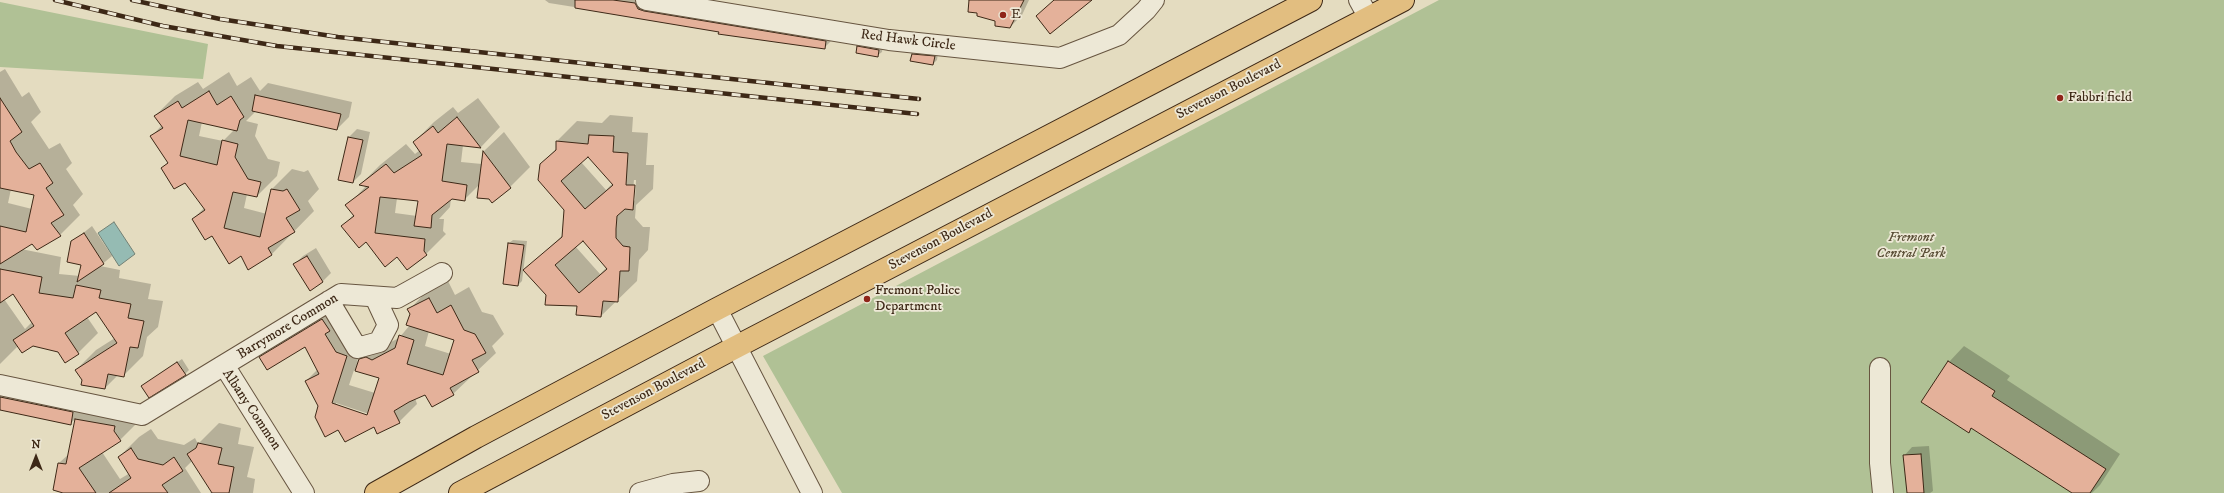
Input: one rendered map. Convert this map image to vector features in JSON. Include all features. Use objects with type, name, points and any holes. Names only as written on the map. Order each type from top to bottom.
[{"type":"main road","points":[[376,493],[476,437],[717,309],[1311,0]]},
{"type":"main road","name":"Stevenson Boulevard","points":[[460,493],[736,347],[1364,9],[1403,0]]},
{"type":"street","name":"Red Hawk Circle","points":[[646,0],[889,40],[1060,58],[1119,35],[1146,10],[1154,0]]},
{"type":"street","name":"Barrymore Common","points":[[224,365],[341,294],[397,298],[442,273]]},
{"type":"street","points":[[329,301],[357,348],[379,342],[388,325],[375,297]]},
{"type":"street","points":[[717,309],[812,493]]},
{"type":"street","name":"Albany Common","points":[[0,385],[142,415],[224,365],[304,493]]},
{"type":"street","points":[[1880,368],[1880,463],[1883,493]]},
{"type":"street","points":[[640,493],[673,484],[699,481]]},
{"type":"green space","name":"Fremont Central Park","points":[[1439,0],[2224,0],[2224,493],[842,493],[763,356]]},
{"type":"green space","points":[[0,2],[208,44],[203,79],[0,67]]},
{"type":"water","points":[[114,222],[135,254],[119,266],[98,233]]},
{"type":"building","points":[[575,0],[613,0],[635,3],[638,9],[644,11],[826,41],[825,49],[718,34],[719,32],[575,8]]},
{"type":"building","name":"E","points":[[969,0],[1024,0],[1010,28],[995,26],[995,21],[977,16],[977,13],[968,12]]},
{"type":"building","points":[[1054,0],[1092,0],[1050,34],[1036,16]]},
{"type":"building","points":[[857,46],[879,50],[878,57],[856,53]]},
{"type":"building","points":[[912,54],[935,56],[933,65],[910,61]]},
{"type":"building","points":[[209,91],[217,105],[231,96],[244,117],[240,120],[237,131],[188,120],[180,156],[217,165],[222,140],[238,144],[235,157],[248,179],[261,182],[257,197],[233,192],[224,228],[260,237],[271,189],[283,191],[287,189],[300,210],[286,218],[295,232],[268,248],[272,255],[248,270],[241,256],[229,264],[212,236],[205,240],[192,219],[205,210],[185,183],[174,189],[161,168],[168,163],[150,136],[163,128],[154,116],[178,101],[182,108]]},
{"type":"building","points":[[255,95],[341,114],[337,130],[252,111]]},
{"type":"building","points":[[0,98],[22,132],[10,141],[16,152],[29,169],[40,163],[53,183],[46,188],[64,215],[51,223],[61,236],[37,250],[32,244],[0,264],[0,226],[26,232],[34,195],[0,188]]},
{"type":"building","points":[[457,117],[481,148],[447,144],[442,181],[467,185],[465,201],[452,199],[432,215],[431,228],[414,226],[418,201],[380,197],[375,233],[425,239],[424,251],[427,255],[407,270],[397,257],[385,267],[366,242],[359,248],[341,226],[354,216],[345,205],[369,187],[359,185],[386,164],[394,173],[422,155],[413,142],[433,126],[438,133]]},
{"type":"building","points":[[589,135],[614,136],[613,152],[628,153],[626,185],[635,185],[633,210],[625,209],[617,216],[616,229],[616,238],[623,246],[630,247],[629,271],[620,271],[618,302],[603,301],[601,317],[576,315],[577,306],[545,305],[546,295],[523,270],[562,237],[564,210],[538,180],[540,164],[556,150],[556,141],[588,144]],"holes":[[[588,157],[613,185],[585,209],[561,181]],[[583,241],[607,269],[579,293],[555,265]]]},
{"type":"building","points":[[348,137],[363,140],[353,183],[338,180]]},
{"type":"building","points":[[483,151],[511,188],[492,203],[489,199],[477,198]]},
{"type":"building","points":[[84,233],[104,264],[77,282],[81,265],[67,262],[71,241]]},
{"type":"building","points":[[508,243],[524,245],[518,286],[503,284]]},
{"type":"building","points":[[307,256],[323,282],[310,291],[293,264]]},
{"type":"building","points":[[0,269],[42,277],[39,293],[73,298],[76,285],[101,290],[99,298],[131,304],[128,318],[144,321],[138,348],[130,347],[124,377],[108,374],[105,389],[81,385],[82,380],[75,370],[117,343],[96,312],[65,333],[79,354],[65,363],[58,352],[33,346],[22,353],[13,340],[34,326],[13,294],[0,303]]},
{"type":"building","points":[[429,298],[437,313],[451,305],[464,330],[475,334],[486,353],[472,360],[479,372],[450,388],[454,395],[432,407],[425,395],[394,411],[400,423],[377,434],[374,427],[345,442],[338,430],[325,437],[315,417],[318,406],[305,381],[319,374],[305,347],[267,370],[259,357],[322,319],[330,331],[325,334],[336,352],[347,356],[332,403],[367,415],[379,378],[355,371],[359,359],[366,357],[372,360],[395,348],[399,335],[414,340],[407,364],[443,375],[454,340],[406,325],[410,314],[407,309]]},
{"type":"building","points":[[1948,361],[1995,391],[1992,396],[2106,469],[2090,493],[2072,493],[1971,428],[1969,433],[1921,402]]},
{"type":"building","points":[[177,362],[186,375],[149,398],[141,386]]},
{"type":"building","points":[[0,397],[73,412],[71,425],[0,410]]},
{"type":"building","points":[[75,419],[115,426],[114,431],[121,441],[79,468],[96,493],[63,493],[53,490],[58,463],[66,464]]},
{"type":"building","points":[[198,443],[222,448],[218,464],[234,467],[229,493],[212,493],[187,454],[196,448]]},
{"type":"building","points":[[131,448],[138,459],[163,465],[174,457],[183,471],[162,485],[168,493],[109,493],[131,478],[118,457]]},
{"type":"building","points":[[1921,454],[1924,493],[1907,493],[1903,455]]},
{"type":"railway","points":[[55,0],[163,26],[277,46],[917,114]]},
{"type":"railway","points":[[132,0],[220,19],[338,37],[919,99]]},
{"type":"place","name":"E","points":[[1003,15]]},
{"type":"place","name":"Fabbri field","points":[[2060,98]]},
{"type":"place","name":"Fremont Police Department","points":[[867,299]]}]
